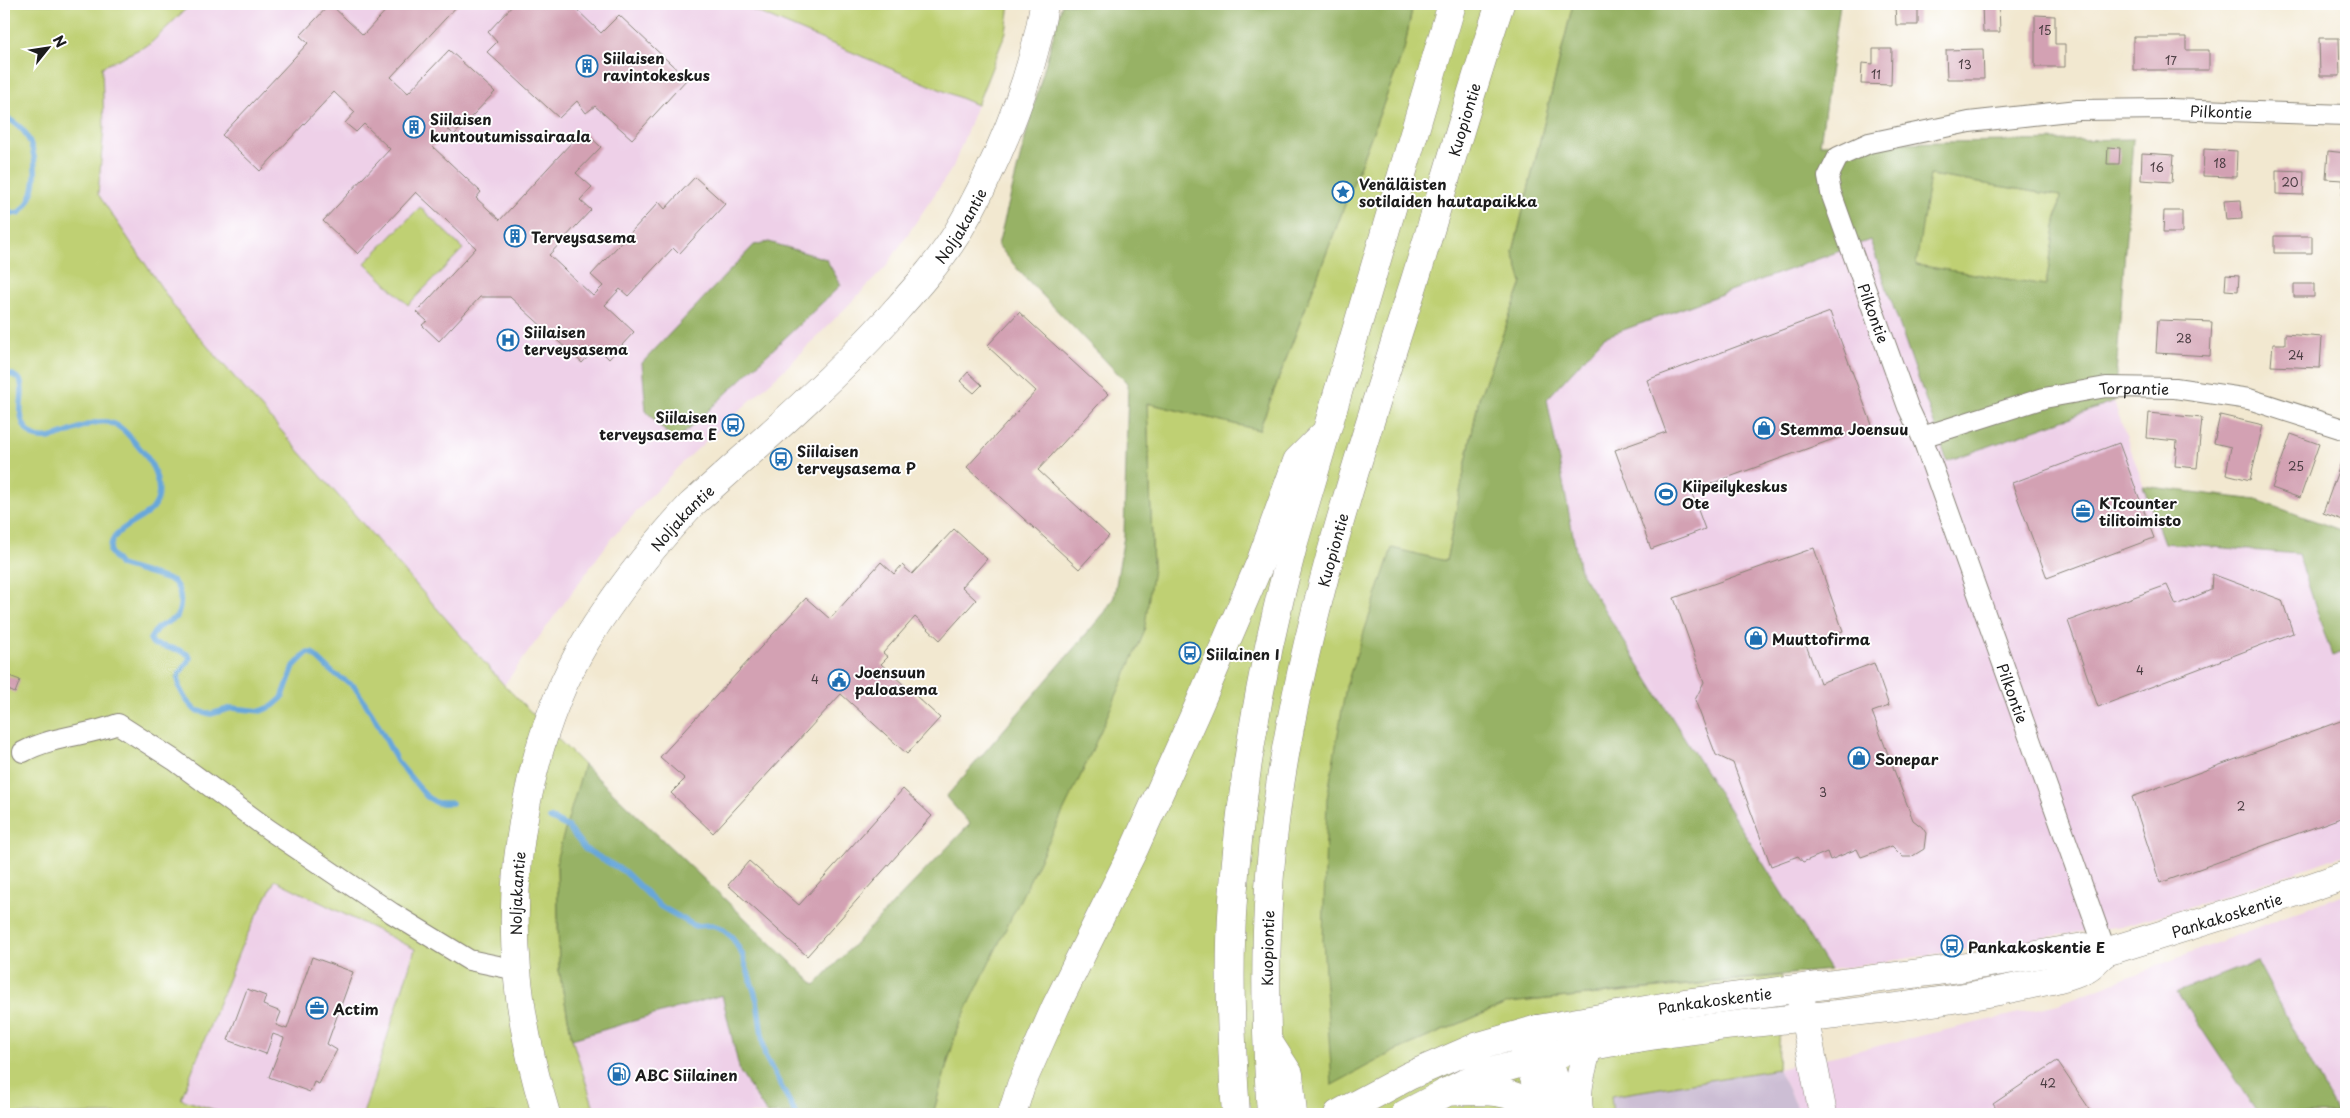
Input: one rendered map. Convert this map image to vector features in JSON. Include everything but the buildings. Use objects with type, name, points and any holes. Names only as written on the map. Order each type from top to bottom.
[{"type":"main road","name":"Noljakantie","points":[[546,1114],[531,1066],[516,970],[516,898],[528,802],[540,747],[566,682],[586,642],[671,526],[690,506],[829,381],[917,287],[955,236],[991,171],[1025,87],[1041,27],[1044,4]]},
{"type":"main road","points":[[1236,1114],[1231,1038],[1233,900],[1243,796],[1255,714],[1278,601],[1324,433],[1452,4]]},
{"type":"main road","name":"Kuopiontie","points":[[1271,1114],[1266,1038],[1268,901],[1278,800],[1293,714],[1312,627],[1387,368],[1500,4]]},
{"type":"main road","points":[[1012,1114],[1021,1085],[1056,1006],[1135,847],[1205,690],[1260,563],[1297,462],[1324,433]]},
{"type":"main road","name":"Pankakoskentie","points":[[1405,1114],[1480,1075],[1588,1046],[1750,1022],[1804,1018],[1962,998],[2068,976],[2089,968],[2106,952],[2220,918],[2346,875]]},
{"type":"main road","name":"Pankakoskentie","points":[[1338,1114],[1409,1076],[1476,1047],[1529,1031],[1685,1003],[1960,968],[2084,947],[2106,952]]},
{"type":"main road","points":[[1799,988],[1823,1114]]},
{"type":"main road","points":[[1529,1031],[1538,1058],[1566,1114]]},
{"type":"main road","points":[[1266,1038],[1289,1074],[1293,1114]]},
{"type":"main road","points":[[1580,1114],[1578,1106],[1580,1084],[1588,1046]]},
{"type":"main road","points":[[1538,1058],[1545,1114]]},
{"type":"main road","points":[[1446,1092],[1485,1091],[1512,1096],[1533,1107],[1538,1114]]},
{"type":"street","name":"Pilkontie","points":[[2106,952],[1922,437],[1908,407],[1831,193],[1828,177],[1838,157],[1869,143],[1968,122],[2078,110],[2170,109],[2346,115]]},
{"type":"street","name":"Torpantie","points":[[1922,437],[2044,398],[2106,388],[2175,388],[2249,399],[2346,430]]},
{"type":"street","points":[[23,752],[44,742],[96,733],[118,724],[174,760],[268,829],[401,918],[469,960],[516,970]]},
{"type":"shaded area","name":"Siilaisen terveysasema","points":[[191,4],[738,4],[977,105],[953,167],[885,268],[788,366],[679,466],[611,539],[504,685],[180,315],[98,194],[104,127],[101,67],[150,44]]},
{"type":"shaded area","points":[[1870,240],[1947,460],[2114,402],[2164,543],[2298,554],[2332,656],[2346,651],[2346,854],[2210,902],[2120,926],[1830,970],[1580,571],[1547,399],[1604,337]]},
{"type":"shaded area","points":[[275,879],[415,948],[363,1114],[227,1114],[181,1099],[241,947]]},
{"type":"shaded area","points":[[2346,893],[2346,1114],[2338,1114],[2257,961],[2177,992],[2258,1114],[1800,1114],[1778,1069],[2058,1004]]},
{"type":"shaded area","points":[[722,995],[740,1072],[767,1114],[596,1114],[572,1039]]},
{"type":"shaded area","points":[[1778,1069],[1800,1114],[1613,1114],[1610,1096]]},
{"type":"green space","points":[[4,4],[191,4],[150,44],[102,67],[104,127],[98,194],[180,315],[504,685],[584,765],[557,866],[559,970],[572,1039],[596,1114],[363,1114],[415,949],[275,880],[241,947],[181,1099],[227,1114],[4,1114]]},
{"type":"green space","points":[[738,4],[1010,4],[1006,32],[977,105]]},
{"type":"green space","points":[[1062,4],[1413,4],[1404,50],[1259,430],[1147,403],[1153,568],[1144,633],[1082,773],[957,1029],[933,1114],[767,1114],[740,1072],[722,995],[572,1039],[559,970],[557,857],[584,765],[815,985],[970,824],[946,797],[1105,612],[1114,597],[1124,536],[1128,384],[1020,272],[998,245]]},
{"type":"green space","points":[[1413,4],[1573,4],[1513,252],[1522,283],[1479,398],[1446,562],[1332,1084],[1395,1051],[1508,1003],[1782,976],[1778,1069],[1611,1096],[1613,1114],[933,1114],[957,1030],[1153,568],[1147,403],[1259,430],[1404,50]]},
{"type":"green space","points":[[1573,4],[1840,4],[1820,144],[2133,139],[2114,402],[1947,461],[1870,240],[1604,337],[1547,399],[1580,571],[1830,970],[1508,1003],[1395,1051],[1332,1085],[1323,940],[1327,799],[1346,686],[1392,548],[1446,561],[1479,398],[1522,283],[1513,252]],"holes":[[[1930,175],[2060,196],[2046,285],[1916,265]]]},
{"type":"green space","points":[[1930,175],[2060,196],[2046,285],[1915,265]]},
{"type":"green space","points":[[420,207],[463,249],[408,305],[365,263]]},
{"type":"green space","points":[[769,242],[826,259],[841,285],[675,442],[646,411],[642,363],[754,245]]},
{"type":"green space","points":[[2143,486],[2257,500],[2346,532],[2346,651],[2332,656],[2298,554],[2164,543]]},
{"type":"green space","points":[[2257,961],[2338,1114],[2258,1114],[2177,992]]},
{"type":"waterway","points":[[4,116],[18,125],[25,133],[30,142],[35,163],[34,186],[26,206],[19,213],[11,214],[4,201]]},
{"type":"waterway","points":[[4,374],[13,375],[20,380],[22,385],[22,419],[32,435],[41,438],[52,437],[89,424],[111,423],[119,426],[125,432],[144,453],[150,463],[158,484],[158,497],[154,507],[119,532],[112,541],[110,552],[120,565],[173,581],[176,585],[180,598],[177,617],[157,628],[150,639],[153,644],[179,650],[189,655],[190,658],[178,676],[179,687],[186,700],[195,710],[211,714],[232,708],[261,711],[273,706],[282,698],[294,666],[307,653],[312,653],[333,673],[354,686],[373,715],[397,761],[427,797],[437,803],[452,803]]},
{"type":"waterway","points":[[550,818],[568,827],[585,849],[625,872],[660,906],[695,926],[712,925],[721,928],[732,937],[742,954],[757,1000],[765,1056],[796,1114]]},
{"type":"place","name":"Siilaisen ravintokeskus","points":[[587,66]]},
{"type":"place","name":"Siilaisen kuntoutumissairaala","points":[[414,127]]},
{"type":"place","name":"Venäläisten sotilaiden hautapaikka","points":[[1343,192]]},
{"type":"place","name":"Terveysasema","points":[[515,236]]},
{"type":"place","name":"Siilaisen terveysasema","points":[[508,340]]},
{"type":"place","name":"Siilaisen terveysasema E","points":[[733,425]]},
{"type":"place","name":"Stemma Joensuu","points":[[1764,428]]},
{"type":"place","name":"Siilaisen terveysasema P","points":[[781,459]]},
{"type":"place","name":"Kiipeilykeskus Ote","points":[[1666,494]]},
{"type":"place","name":"KTcounter tilitoimisto","points":[[2083,511]]},
{"type":"place","name":"Muuttofirma","points":[[1756,638]]},
{"type":"place","name":"Siilainen I","points":[[1190,653]]},
{"type":"place","name":"Joensuun paloasema","points":[[839,680]]},
{"type":"place","name":"Sonepar","points":[[1859,758]]},
{"type":"place","name":"Pankakoskentie E","points":[[1952,946]]},
{"type":"place","name":"Actim","points":[[317,1008]]},
{"type":"place","name":"ABC Siilainen","points":[[619,1074]]}]
